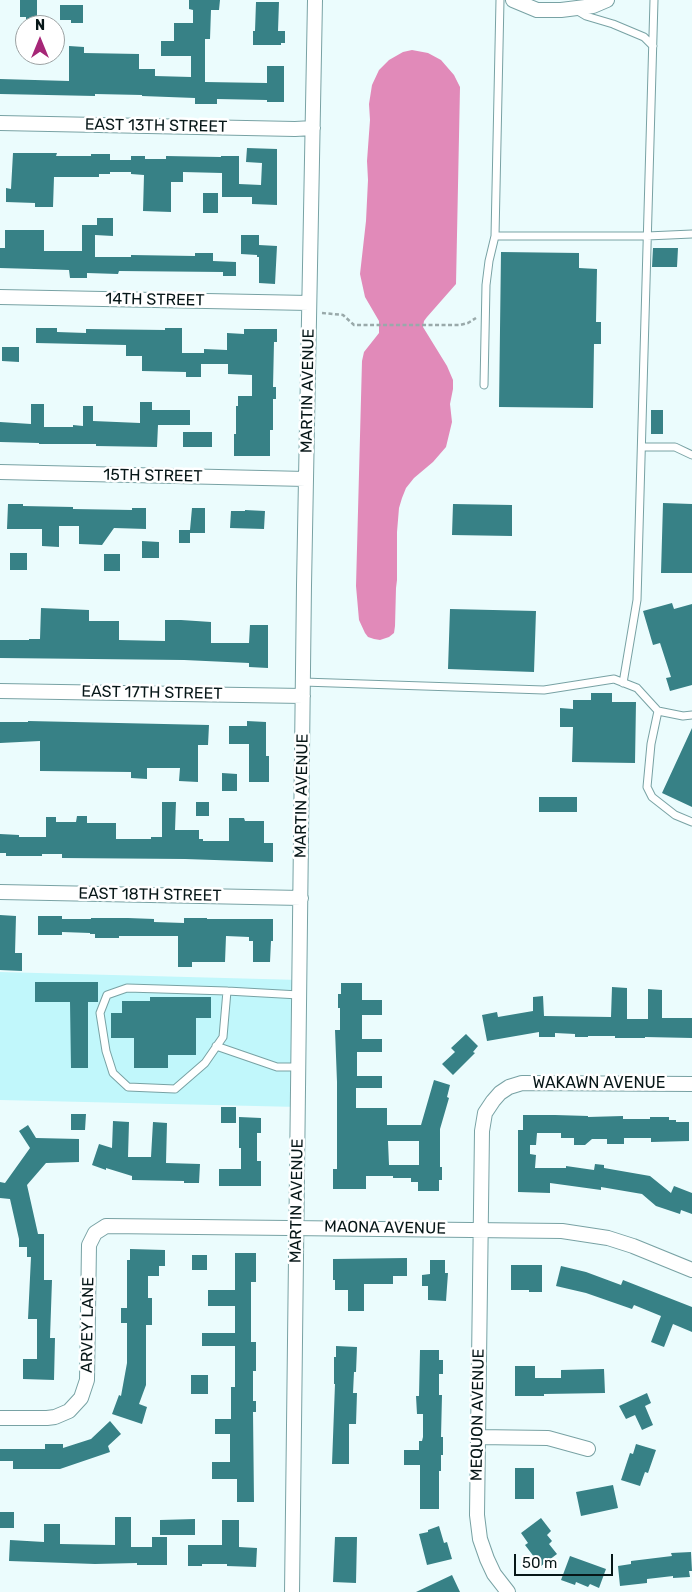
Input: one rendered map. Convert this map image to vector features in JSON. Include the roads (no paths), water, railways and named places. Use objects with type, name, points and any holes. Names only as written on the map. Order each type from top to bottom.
[{"type":"street","name":"MARTIN AVENUE","points":[[292,1592],[303,682],[315,0]]},
{"type":"street","points":[[513,0],[537,10],[573,9],[593,6],[607,0]]},
{"type":"street","name":"EAST 13TH STREET","points":[[0,123],[313,128]]},
{"type":"street","name":"14TH STREET","points":[[0,296],[309,310]]},
{"type":"street","name":"15TH STREET","points":[[0,472],[306,479]]},
{"type":"street","name":"EAST 17TH STREET","points":[[0,691],[303,696]]},
{"type":"street","name":"EAST 18TH STREET","points":[[0,892],[300,898]]},
{"type":"street","name":"WAKAWN AVENUE","points":[[481,1229],[482,1126],[491,1104],[506,1089],[529,1082],[692,1084]]},
{"type":"street","name":"MAONA AVENUE","points":[[89,1253],[89,1245],[93,1236],[100,1229],[110,1225],[562,1231],[592,1235],[633,1246],[692,1270]]},
{"type":"street","name":"MEQUON AVENUE","points":[[481,1229],[477,1515],[480,1539],[490,1566],[508,1592]]},
{"type":"street","name":"ARVEY LANE","points":[[0,1418],[56,1417],[69,1411],[81,1398],[87,1376],[89,1253]]},
{"type":"street","points":[[478,1437],[548,1438],[588,1449]]},
{"type":"lane","points":[[484,385],[486,285],[495,236],[500,0]]},
{"type":"lane","points":[[623,683],[637,600],[654,0]]},
{"type":"lane","points":[[573,9],[586,16],[613,24],[644,37],[653,46]]},
{"type":"lane","points":[[495,236],[647,236],[692,234]]},
{"type":"lane","points":[[642,447],[675,447],[692,455]]},
{"type":"lane","points":[[303,682],[544,690],[614,679],[637,688],[658,711],[683,716],[692,715]]},
{"type":"lane","points":[[658,711],[651,744],[647,788],[652,797],[675,815],[692,822]]},
{"type":"lane","points":[[227,991],[223,1037],[206,1063],[175,1089],[128,1087],[113,1073],[106,1052],[100,1013],[107,995],[127,988],[227,991],[299,995]]},
{"type":"lane","points":[[216,1046],[276,1068],[298,1067]]}]
